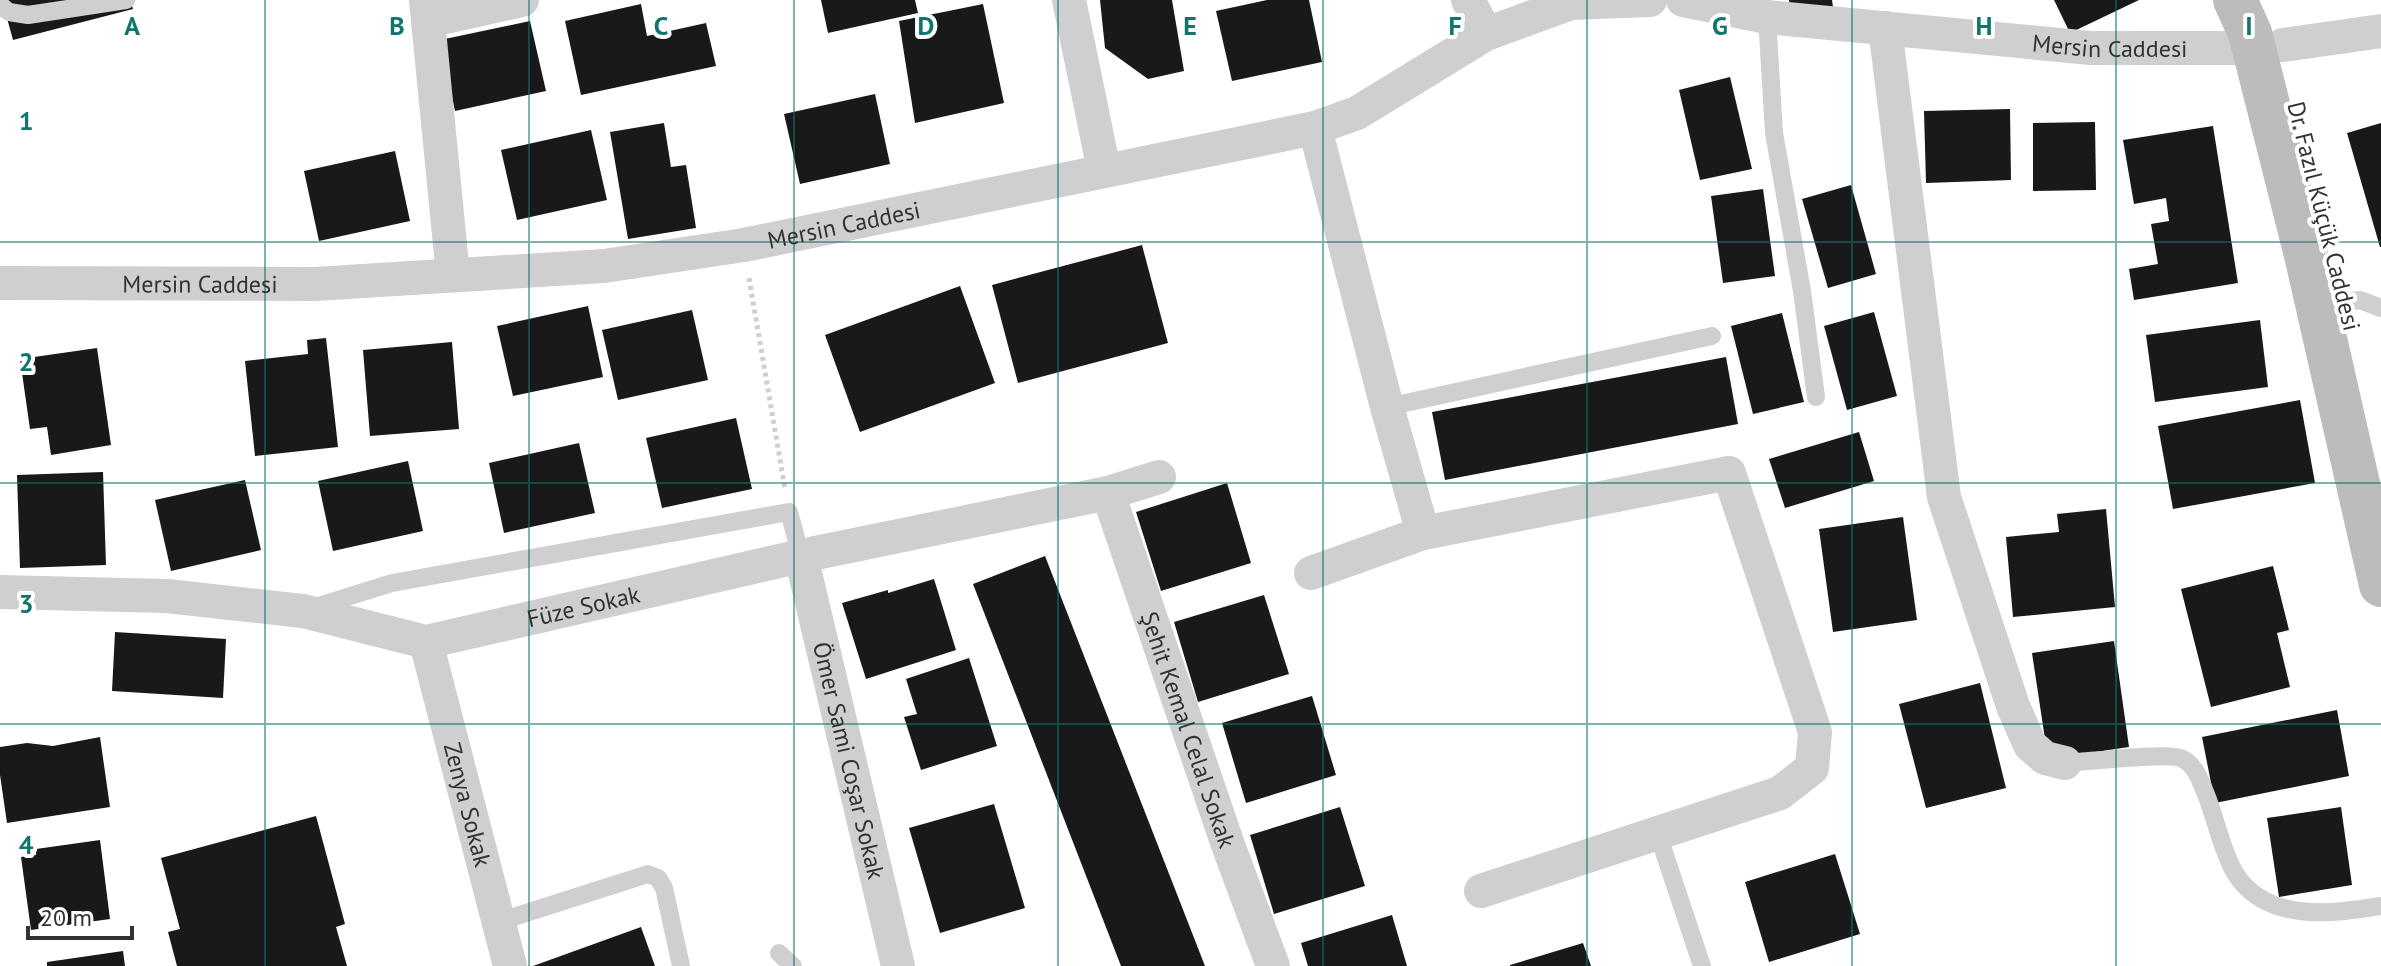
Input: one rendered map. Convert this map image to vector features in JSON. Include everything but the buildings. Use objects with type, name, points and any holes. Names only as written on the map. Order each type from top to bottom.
[{"type":"street","points":[[453,275],[427,10],[522,0]]},
{"type":"street","points":[[1069,0],[1104,170]]},
{"type":"street","points":[[1468,0],[1486,34]]},
{"type":"street","name":"Mersin Caddesi","points":[[0,283],[315,284],[604,266],[744,245],[1315,128],[1357,113],[1486,34],[1571,3],[1650,0]]},
{"type":"street","name":"Mersin Caddesi","points":[[1683,0],[1767,17],[2091,48],[2381,31]]},
{"type":"street","points":[[2235,0],[2250,33],[2274,38],[2306,255],[2381,585]]},
{"type":"street","points":[[1885,28],[1944,497],[2013,706],[2030,745],[2045,758],[2065,763]]},
{"type":"street","name":"Dr. Fazıl Küçük Caddesi","points":[[2274,38],[2363,305],[2381,459]]},
{"type":"street","points":[[1315,128],[1423,533]]},
{"type":"street","points":[[1311,573],[1423,533],[1729,473],[1815,732],[1812,768],[1780,793],[1481,891]]},
{"type":"street","name":"Füze Sokak","points":[[0,592],[167,596],[303,611],[426,642],[801,556],[1108,493],[1159,477]]},
{"type":"street","name":"Şehit Kemal Celal Sokak","points":[[1108,493],[1228,845],[1273,966]]},
{"type":"street","name":"Ömer Sami Coşar Sokak","points":[[801,556],[898,966]]},
{"type":"street","name":"Zenya Sokak","points":[[426,642],[510,966]]},
{"type":"lane","points":[[0,5],[9,12],[28,15],[126,0]]},
{"type":"lane","points":[[1767,17],[1774,133],[1802,291],[1816,397]]},
{"type":"lane","points":[[1387,407],[1712,336]]},
{"type":"lane","points":[[303,611],[392,583],[789,512],[801,556]]},
{"type":"lane","points":[[2065,763],[2164,756],[2180,758],[2198,774],[2234,870],[2259,899],[2293,910],[2336,913],[2381,906]]},
{"type":"lane","points":[[1658,834],[1702,966]]},
{"type":"lane","points":[[498,922],[648,874],[658,878],[664,888],[681,966]]},
{"type":"path","points":[[744,245],[789,512]]}]
